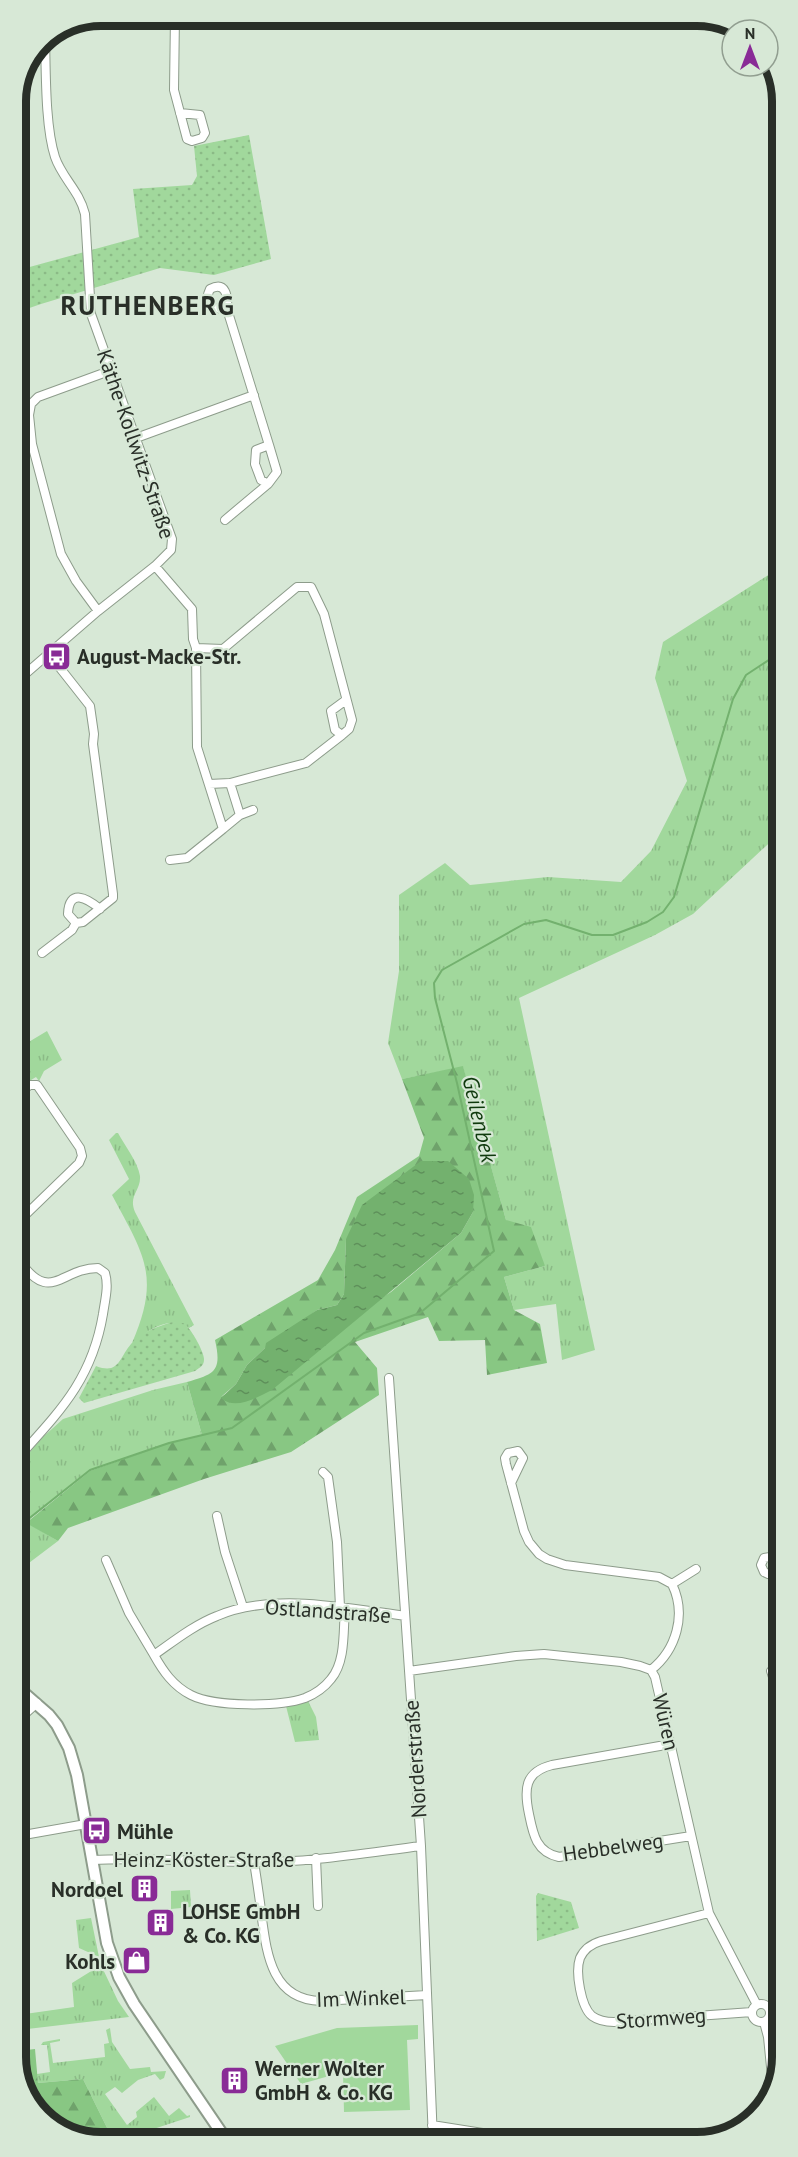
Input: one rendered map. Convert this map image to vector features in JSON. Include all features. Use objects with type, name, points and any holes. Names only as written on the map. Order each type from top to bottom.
[{"type":"main road","points":[[26,1694],[57,1725],[69,1748],[77,1775],[107,1943],[119,1977],[134,2004],[220,2131]]},
{"type":"street","points":[[175,26],[174,90],[180,113]]},
{"type":"street","name":"Käthe-Kollwitz-Straße","points":[[26,674],[98,611],[155,566],[171,550],[172,539],[89,306],[86,214],[82,200],[59,167],[50,136],[46,49]]},
{"type":"street","points":[[225,520],[268,484],[277,472],[227,309]]},
{"type":"street","points":[[98,611],[76,581],[62,554],[32,444],[29,415],[31,405],[38,397],[112,370]]},
{"type":"street","points":[[135,438],[254,395]]},
{"type":"street","points":[[268,484],[261,480],[255,464],[256,450],[269,445]]},
{"type":"street","points":[[155,566],[192,609],[193,639],[196,648],[197,747],[223,829]]},
{"type":"street","points":[[196,648],[223,649],[297,587],[311,587],[324,614],[352,720],[349,729],[306,763],[230,783],[209,784]]},
{"type":"street","points":[[49,654],[90,706],[113,894],[113,898],[100,909],[83,922],[76,923]]},
{"type":"street","points":[[342,735],[335,730],[331,711],[346,700]]},
{"type":"street","points":[[230,783],[240,815]]},
{"type":"street","points":[[170,861],[187,858],[240,815],[253,810]]},
{"type":"street","points":[[76,923],[68,914],[69,904],[74,898],[87,899],[100,909]]},
{"type":"street","points":[[42,953],[72,930],[76,923]]},
{"type":"street","points":[[26,1088],[37,1085],[80,1148],[82,1156],[79,1163],[26,1214]]},
{"type":"street","points":[[26,1270],[42,1281],[58,1281],[93,1268],[102,1269],[106,1276],[106,1295],[101,1327],[94,1349],[72,1395],[57,1416],[26,1449]]},
{"type":"street","name":"Norderstraße","points":[[389,1378],[421,1846],[432,2132]]},
{"type":"street","points":[[106,1560],[129,1613],[154,1655],[174,1683],[188,1694],[222,1704],[294,1701],[318,1691],[334,1674],[340,1659],[343,1607],[336,1524],[328,1477],[322,1472]]},
{"type":"street","points":[[511,1483],[526,1536],[533,1548],[547,1559],[565,1565],[658,1577],[672,1584],[676,1591],[679,1613],[676,1632],[664,1659],[651,1670]]},
{"type":"street","points":[[217,1516],[225,1552],[243,1607]]},
{"type":"street","points":[[772,1556],[764,1557],[761,1565],[764,1572],[772,1575]]},
{"type":"street","points":[[672,1584],[696,1569]]},
{"type":"street","name":"Ostlandstraße","points":[[154,1655],[199,1625],[216,1616],[243,1607],[271,1605],[343,1607],[405,1616]]},
{"type":"street","name":"Würen","points":[[409,1671],[544,1654],[621,1662],[651,1670],[655,1677],[671,1744],[709,1913],[758,2005]]},
{"type":"street","points":[[26,1713],[37,1703]]},
{"type":"street","name":"Hebbelweg","points":[[671,1744],[541,1769],[531,1777],[526,1793],[534,1836],[541,1848],[560,1857],[691,1836]]},
{"type":"street","points":[[26,1835],[86,1824]]},
{"type":"street","name":"Heinz-Köster-Straße","points":[[92,1860],[128,1858],[254,1863],[421,1846]]},
{"type":"street","name":"Heinz-Köster-Straße","points":[[316,1858],[318,1906]]},
{"type":"street","name":"Im Winkel","points":[[254,1863],[269,1962],[279,1979],[294,1994],[313,2001],[427,1995]]},
{"type":"street","name":"Stormweg","points":[[709,1913],[590,1945],[583,1953],[579,1963],[584,2006],[592,2016],[614,2022],[752,2012]]},
{"type":"street","points":[[764,2004],[770,2009],[770,2017],[764,2022],[756,2020],[752,2012],[758,2005],[764,2004]]},
{"type":"street","points":[[764,2022],[771,2069]]},
{"type":"street","points":[[432,2125],[471,2132]]},
{"type":"green space","points":[[249,135],[271,259],[214,275],[160,268],[26,309],[26,268],[139,237],[133,189],[192,185],[197,176],[194,146]]},
{"type":"green space","points":[[772,573],[772,840],[693,914],[655,935],[519,998],[595,1350],[562,1360],[556,1304],[514,1310],[504,1277],[545,1266],[506,1220],[463,1067],[402,1079],[388,1043],[399,971],[399,895],[445,863],[470,885],[548,877],[621,882],[651,851],[687,781],[655,678],[663,642]]},
{"type":"green space","points":[[47,1031],[62,1060],[44,1071],[39,1081],[36,1077],[26,1083],[26,1044]]},
{"type":"green space","points":[[463,1066],[506,1220],[531,1227],[545,1266],[504,1277],[514,1310],[540,1324],[547,1363],[487,1375],[485,1340],[439,1341],[428,1317],[355,1342],[377,1368],[379,1395],[291,1452],[204,1479],[68,1528],[58,1541],[26,1523],[90,1471],[169,1443],[202,1435],[187,1382],[214,1370],[218,1359],[215,1340],[318,1280],[335,1250],[357,1197],[419,1156],[424,1138],[402,1079]],"holes":[[[473,1212],[461,1233],[391,1292],[221,1397],[236,1384],[247,1365],[265,1348],[317,1310],[337,1305],[344,1294],[346,1239]]]},
{"type":"green space","points":[[116,1133],[131,1154],[139,1171],[139,1186],[133,1201],[135,1212],[194,1325],[189,1328],[181,1324],[166,1323],[152,1329],[132,1343],[146,1300],[147,1283],[140,1251],[112,1195],[129,1179],[109,1140]]},
{"type":"green space","points":[[173,1322],[186,1325],[196,1340],[204,1357],[200,1368],[84,1403],[79,1398],[96,1366],[114,1367],[140,1336]]},
{"type":"green space","points":[[187,1382],[202,1435],[169,1443],[90,1471],[26,1522],[26,1457],[43,1437],[63,1419],[153,1390]]},
{"type":"green space","points":[[26,1522],[58,1541],[26,1565]]},
{"type":"green space","points":[[308,1701],[316,1717],[319,1740],[295,1742],[286,1706]]},
{"type":"green space","points":[[190,1890],[191,1907],[171,1909],[171,1891]]},
{"type":"green space","points":[[538,1893],[571,1902],[579,1928],[537,1941],[536,1896]]},
{"type":"green space","points":[[91,1918],[99,1957],[79,1948],[76,1920]]},
{"type":"green space","points":[[101,1965],[118,2001],[129,2017],[26,2029],[26,2014],[74,2007],[72,1983]]},
{"type":"green space","points":[[418,2025],[418,2039],[407,2040],[410,2110],[344,2112],[343,2072],[301,2084],[275,2046],[337,2028]]},
{"type":"green space","points":[[110,2028],[112,2042],[130,2069],[150,2067],[151,2072],[166,2071],[164,2078],[160,2080],[155,2074],[138,2080],[122,2093],[115,2087],[105,2094],[127,2125],[137,2117],[136,2112],[154,2097],[169,2116],[179,2108],[190,2117],[147,2131],[109,2131],[83,2079],[38,2083],[37,2074],[50,2072],[47,2045],[41,2045],[43,2042],[60,2039],[60,2041],[50,2043],[53,2063],[105,2057],[104,2044],[109,2043],[106,2030]]},
{"type":"green space","points":[[35,2049],[38,2083],[83,2079],[109,2131],[81,2129],[51,2113],[31,2085],[26,2067],[26,2050]]},
{"type":"water","points":[[421,1161],[448,1161],[469,1179],[474,1195],[473,1212],[461,1233],[272,1390],[240,1403],[227,1402],[221,1398],[236,1384],[247,1365],[265,1348],[266,1343],[317,1310],[337,1305],[344,1294],[346,1239],[362,1205]]},
{"type":"waterway","name":"Geilenbek","points":[[26,1521],[90,1470],[169,1443],[232,1428],[364,1333],[420,1313],[494,1251],[457,1083],[435,998],[434,983],[442,970],[524,924],[546,920],[592,935],[613,935],[647,922],[663,912],[674,897],[733,699],[746,675],[772,658]]},
{"type":"place","name":"August-Macke-Str.","points":[[56,656]]},
{"type":"place","name":"Mühle","points":[[96,1831]]},
{"type":"place","name":"Nordoel","points":[[144,1889]]},
{"type":"place","name":"LOHSE GmbH & Co. KG","points":[[161,1923]]},
{"type":"place","name":"Kohls","points":[[136,1961]]},
{"type":"place","name":"Werner Wolter GmbH & Co. KG","points":[[234,2080]]},
{"type":"district","name":"RUTHENBERG","points":[[148,305]]}]
